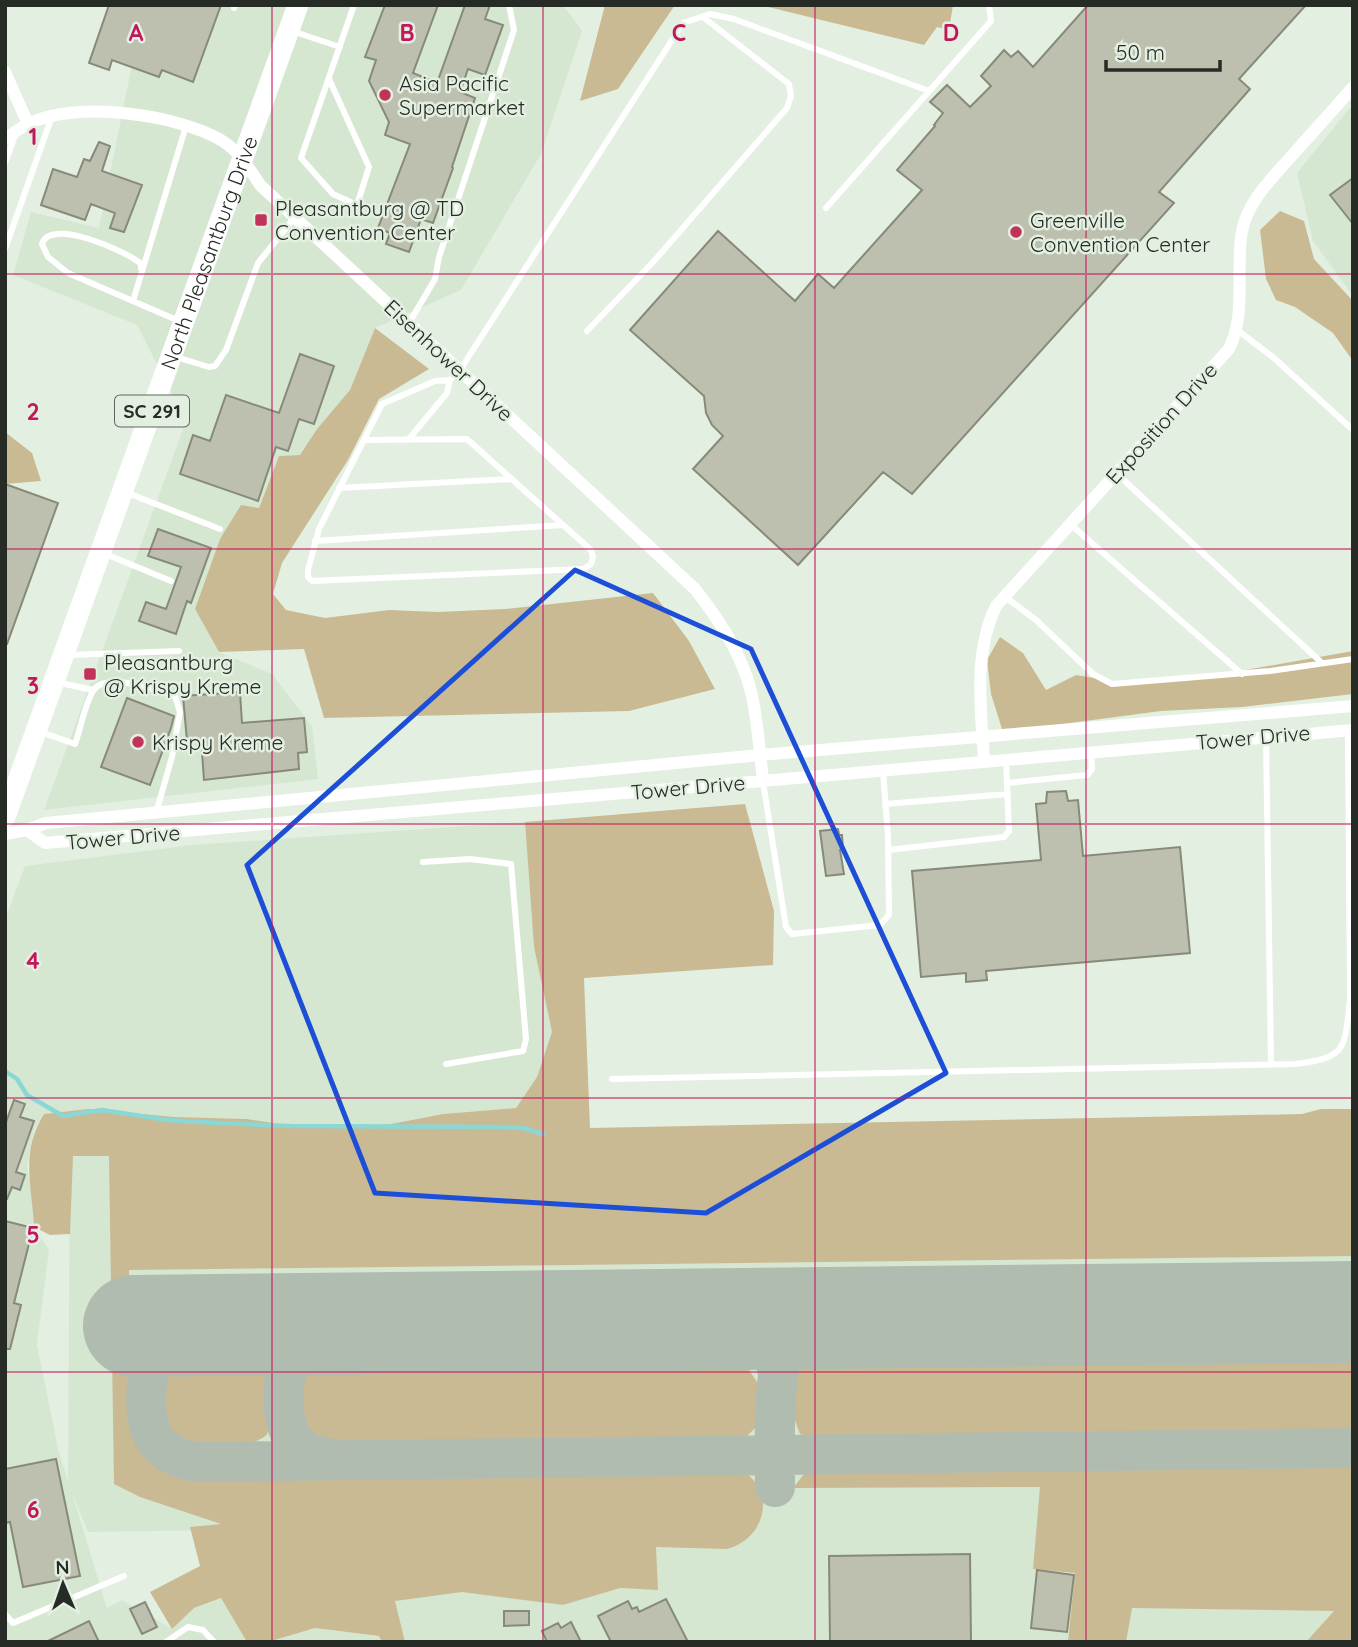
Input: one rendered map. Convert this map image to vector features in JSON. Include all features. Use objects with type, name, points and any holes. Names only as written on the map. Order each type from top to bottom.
[{"type":"main road","name":"North Pleasantburg Drive","points":[[5,817],[298,5]]},
{"type":"street","points":[[5,72],[28,124]]},
{"type":"street","name":"Exposition Drive","points":[[984,760],[982,650],[987,625],[996,606],[1229,349],[1239,315],[1239,257],[1246,214],[1263,189],[1353,87]]},
{"type":"street","name":"Eisenhower Drive","points":[[11,135],[28,124],[52,116],[128,113],[186,126],[222,141],[243,158],[260,184],[695,589],[736,650],[748,680],[763,780]]},
{"type":"street","name":"Tower Drive","points":[[5,834],[46,823],[760,755],[1353,706]]},
{"type":"street","name":"Tower Drive","points":[[27,830],[45,843],[1350,730]]},
{"type":"lane","points":[[329,79],[369,167],[357,205],[333,194],[301,158],[355,5]]},
{"type":"lane","points":[[409,323],[435,279],[439,257],[514,30],[509,5]]},
{"type":"lane","points":[[826,208],[991,21],[989,5]]},
{"type":"lane","points":[[408,440],[447,393],[450,380],[460,370],[682,23],[710,14],[734,19],[929,91]]},
{"type":"lane","points":[[587,331],[655,260],[787,108],[791,96],[789,84],[703,17]]},
{"type":"lane","points":[[289,31],[340,47]]},
{"type":"lane","points":[[5,249],[52,116]]},
{"type":"lane","points":[[133,301],[186,126]]},
{"type":"lane","points":[[5,163],[11,135]]},
{"type":"lane","points":[[172,356],[209,367],[215,366],[226,350],[258,263],[295,217]]},
{"type":"lane","points":[[142,269],[141,264],[134,258],[96,242],[61,232],[50,234],[42,244],[48,257],[68,272],[184,323]]},
{"type":"lane","points":[[1236,329],[1274,358],[1353,430]]},
{"type":"lane","points":[[364,440],[467,439],[591,550],[591,564],[583,569],[312,581],[308,577],[318,529],[382,404],[435,381],[450,380]]},
{"type":"lane","points":[[1116,473],[1322,663]]},
{"type":"lane","points":[[339,488],[512,479]]},
{"type":"lane","points":[[123,492],[220,529]]},
{"type":"lane","points":[[1070,524],[1242,674]]},
{"type":"lane","points":[[316,541],[563,525]]},
{"type":"lane","points":[[101,553],[171,581]]},
{"type":"lane","points":[[1004,596],[1036,620],[1093,674],[1112,684],[1242,674],[1353,659]]},
{"type":"lane","points":[[64,655],[179,651]]},
{"type":"lane","points":[[54,682],[93,690]]},
{"type":"lane","points":[[37,731],[75,744],[93,690],[104,683],[132,683],[176,696],[180,712],[172,757],[156,813]]},
{"type":"lane","points":[[612,1079],[1271,1065],[1324,1060],[1340,1051],[1346,1034],[1350,1000],[1350,730]]},
{"type":"lane","points":[[1266,736],[1271,1065]]},
{"type":"lane","points":[[1007,783],[1087,775],[1092,769],[1091,751]]},
{"type":"lane","points":[[888,850],[1004,836],[1009,831],[1006,758]]},
{"type":"lane","points":[[763,780],[786,927],[792,934],[880,925],[889,915],[888,850],[882,769]]},
{"type":"lane","points":[[885,804],[1008,794]]},
{"type":"lane","points":[[423,862],[470,859],[511,864],[526,1039],[523,1051],[446,1064]]},
{"type":"lane","points":[[5,1614],[13,1623],[124,1576]]},
{"type":"lane","points":[[166,1642],[188,1627],[203,1630],[214,1642]]},
{"type":"highlighted area","points":[[575,570],[751,649],[946,1073],[706,1213],[375,1193],[247,865]]},
{"type":"shaded area","points":[[144,5],[563,5],[582,31],[541,154],[461,290],[375,328],[350,390],[317,429],[300,455],[279,456],[259,508],[220,539],[195,609],[219,652],[272,674],[312,726],[318,779],[44,810],[186,421],[137,325],[13,275],[31,212],[99,228]]},
{"type":"shaded area","points":[[605,5],[675,5],[618,89],[580,101]]},
{"type":"shaded area","points":[[760,5],[953,5],[949,30],[937,27],[924,45]]},
{"type":"shaded area","points":[[1353,104],[1353,296],[1313,241],[1297,173]]},
{"type":"shaded area","points":[[1280,211],[1304,221],[1314,259],[1353,301],[1353,361],[1333,333],[1295,307],[1276,300],[1266,279],[1260,230]]},
{"type":"shaded area","points":[[375,328],[429,369],[379,399],[348,460],[282,563],[273,594],[286,610],[325,618],[389,610],[438,612],[505,609],[653,593],[689,641],[715,689],[629,711],[324,718],[304,649],[219,652],[195,609],[220,539],[241,505],[259,508],[279,456],[300,455],[317,429],[350,390]]},
{"type":"shaded area","points":[[5,432],[32,453],[41,481],[5,484]]},
{"type":"shaded area","points":[[1000,637],[1023,653],[1046,690],[1076,675],[1118,682],[1200,678],[1353,651],[1353,694],[1242,707],[1161,711],[1032,728],[1002,729],[991,694],[987,660]]},
{"type":"shaded area","points":[[745,804],[774,911],[773,965],[584,978],[590,1128],[1302,1114],[1321,1109],[1353,1109],[1353,1256],[129,1270],[131,1407],[136,1431],[149,1456],[178,1473],[736,1468],[758,1486],[762,1498],[763,1510],[759,1523],[752,1534],[741,1543],[727,1549],[656,1547],[658,1590],[620,1588],[563,1605],[462,1592],[395,1601],[405,1642],[382,1642],[379,1636],[315,1628],[268,1642],[247,1642],[221,1598],[194,1608],[172,1629],[150,1592],[200,1566],[190,1527],[221,1524],[140,1497],[114,1484],[109,1156],[73,1156],[70,1234],[50,1235],[34,1227],[30,1155],[32,1142],[44,1114],[88,1109],[175,1117],[247,1119],[299,1127],[386,1125],[443,1114],[516,1108],[537,1077],[552,1032],[534,947],[525,822]]},
{"type":"shaded area","points":[[525,822],[534,947],[552,1032],[537,1077],[516,1108],[443,1114],[386,1125],[299,1127],[247,1119],[175,1117],[88,1109],[44,1114],[34,1130],[27,1167],[34,1227],[49,1250],[37,1345],[59,1453],[68,1481],[70,1140],[548,1136],[1353,1123],[1353,1642],[405,1642],[394,1601],[434,1595],[398,1594],[361,1528],[88,1532],[72,1493],[107,1608],[122,1600],[171,1628],[194,1608],[222,1598],[247,1642],[5,1642],[5,920],[25,866],[192,845]],"holes":[[[601,1593],[563,1605],[489,1595]]]},
{"type":"shaded area","points":[[1353,1360],[1353,1433],[825,1441],[800,1434],[791,1400],[800,1366]]},
{"type":"shaded area","points":[[747,1367],[763,1391],[759,1424],[746,1437],[725,1441],[331,1446],[310,1436],[303,1428],[297,1409],[299,1374]]},
{"type":"shaded area","points":[[267,1374],[271,1390],[271,1412],[267,1435],[261,1439],[249,1444],[222,1447],[187,1444],[170,1434],[160,1406],[162,1375]]},
{"type":"shaded area","points":[[1353,1464],[1353,1642],[1306,1642],[1334,1611],[1132,1608],[1126,1642],[1068,1642],[1075,1573],[1033,1569],[1040,1487],[793,1488],[805,1473]]},
{"type":"shaded area","points":[[315,1628],[379,1636],[382,1642],[268,1642]]},
{"type":"building","points":[[109,5],[221,5],[193,82],[162,70],[159,77],[112,60],[109,70],[89,63]]},
{"type":"building","points":[[385,5],[438,5],[413,73],[437,83],[465,5],[490,5],[485,19],[503,25],[485,75],[468,69],[460,92],[475,98],[453,168],[433,223],[421,219],[409,252],[386,244],[390,233],[378,228],[410,144],[385,135],[389,122],[369,81],[376,60],[365,57]]},
{"type":"building","points":[[1088,5],[1306,5],[1239,79],[1250,89],[1159,192],[1174,203],[912,494],[883,472],[798,565],[693,469],[723,436],[712,425],[706,413],[704,396],[630,330],[718,231],[795,301],[818,274],[834,288],[922,190],[897,170],[943,113],[930,102],[947,85],[970,107],[991,86],[981,76],[1004,50],[1011,57],[1018,51],[1033,67]]},
{"type":"building","points":[[99,142],[110,146],[102,171],[142,185],[124,232],[110,228],[115,213],[91,204],[85,220],[41,205],[53,169],[77,177],[84,159],[90,161]]},
{"type":"building","points":[[1353,178],[1353,224],[1330,195]]},
{"type":"building","points":[[300,354],[334,366],[314,424],[299,419],[288,451],[276,447],[258,501],[180,474],[193,435],[210,441],[226,395],[279,413]]},
{"type":"building","points":[[5,484],[58,503],[7,644],[5,644]]},
{"type":"building","points":[[158,529],[211,548],[191,603],[187,601],[176,634],[139,621],[146,602],[166,609],[181,567],[148,556]]},
{"type":"building","points":[[240,692],[242,723],[304,718],[307,752],[298,753],[299,769],[204,780],[201,739],[187,741],[183,696]]},
{"type":"building","name":"Krispy Kreme","points":[[127,698],[174,716],[150,785],[101,767]]},
{"type":"building","points":[[1066,791],[1068,801],[1078,800],[1083,856],[1180,847],[1190,953],[986,971],[987,980],[966,982],[966,973],[921,977],[912,871],[1041,860],[1036,804],[1046,803],[1047,792]]},
{"type":"building","points":[[838,829],[839,835],[842,835],[843,850],[840,850],[844,874],[826,876],[820,831]]},
{"type":"building","points":[[14,1100],[25,1104],[20,1117],[34,1121],[16,1172],[25,1175],[20,1190],[12,1187],[5,1199],[5,1125]]},
{"type":"building","points":[[5,1221],[33,1228],[14,1303],[21,1305],[10,1349],[5,1349]]},
{"type":"building","points":[[56,1459],[80,1576],[23,1587],[10,1522],[5,1523],[5,1469]]},
{"type":"building","points":[[970,1554],[971,1642],[830,1642],[829,1556]]},
{"type":"building","points":[[1037,1570],[1074,1575],[1067,1632],[1031,1628]]},
{"type":"building","points":[[666,1599],[688,1642],[611,1642],[598,1616],[628,1601],[632,1609],[637,1607],[639,1612]]},
{"type":"building","points":[[145,1602],[157,1627],[142,1634],[130,1609]]},
{"type":"building","points":[[504,1611],[529,1611],[529,1625],[504,1626]]},
{"type":"building","points":[[89,1621],[99,1642],[46,1642]]},
{"type":"building","points":[[571,1622],[581,1642],[547,1642],[542,1631],[558,1623],[561,1628]]},
{"type":"waterway","points":[[5,1071],[17,1079],[27,1095],[63,1116],[102,1110],[198,1122],[290,1126],[505,1127],[523,1128],[543,1134]]},
{"type":"taxiway","points":[[1276,1313],[1353,1308]]},
{"type":"taxiway","points":[[775,1487],[775,1408],[784,1348],[790,1336],[802,1326],[828,1318]]},
{"type":"taxiway","points":[[730,1319],[750,1326],[764,1337],[769,1344],[778,1373]]},
{"type":"taxiway","points":[[335,1459],[308,1452],[295,1442],[289,1431],[283,1403],[286,1371],[297,1343],[312,1330],[336,1324]]},
{"type":"taxiway","points":[[192,1326],[172,1332],[158,1344],[149,1367],[146,1400],[149,1425],[160,1445],[181,1458],[196,1462],[1353,1448]]},
{"type":"runway","points":[[134,1326],[1353,1312]]},
{"type":"place","name":"Asia Pacific Supermarket","points":[[385,95]]},
{"type":"place","name":"Pleasantburg @ TD Convention Center","points":[[261,220]]},
{"type":"place","name":"Greenville Convention Center","points":[[1016,232]]},
{"type":"place","name":"Pleasantburg @ Krispy Kreme","points":[[90,674]]},
{"type":"place","name":"Krispy Kreme","points":[[138,742]]}]
